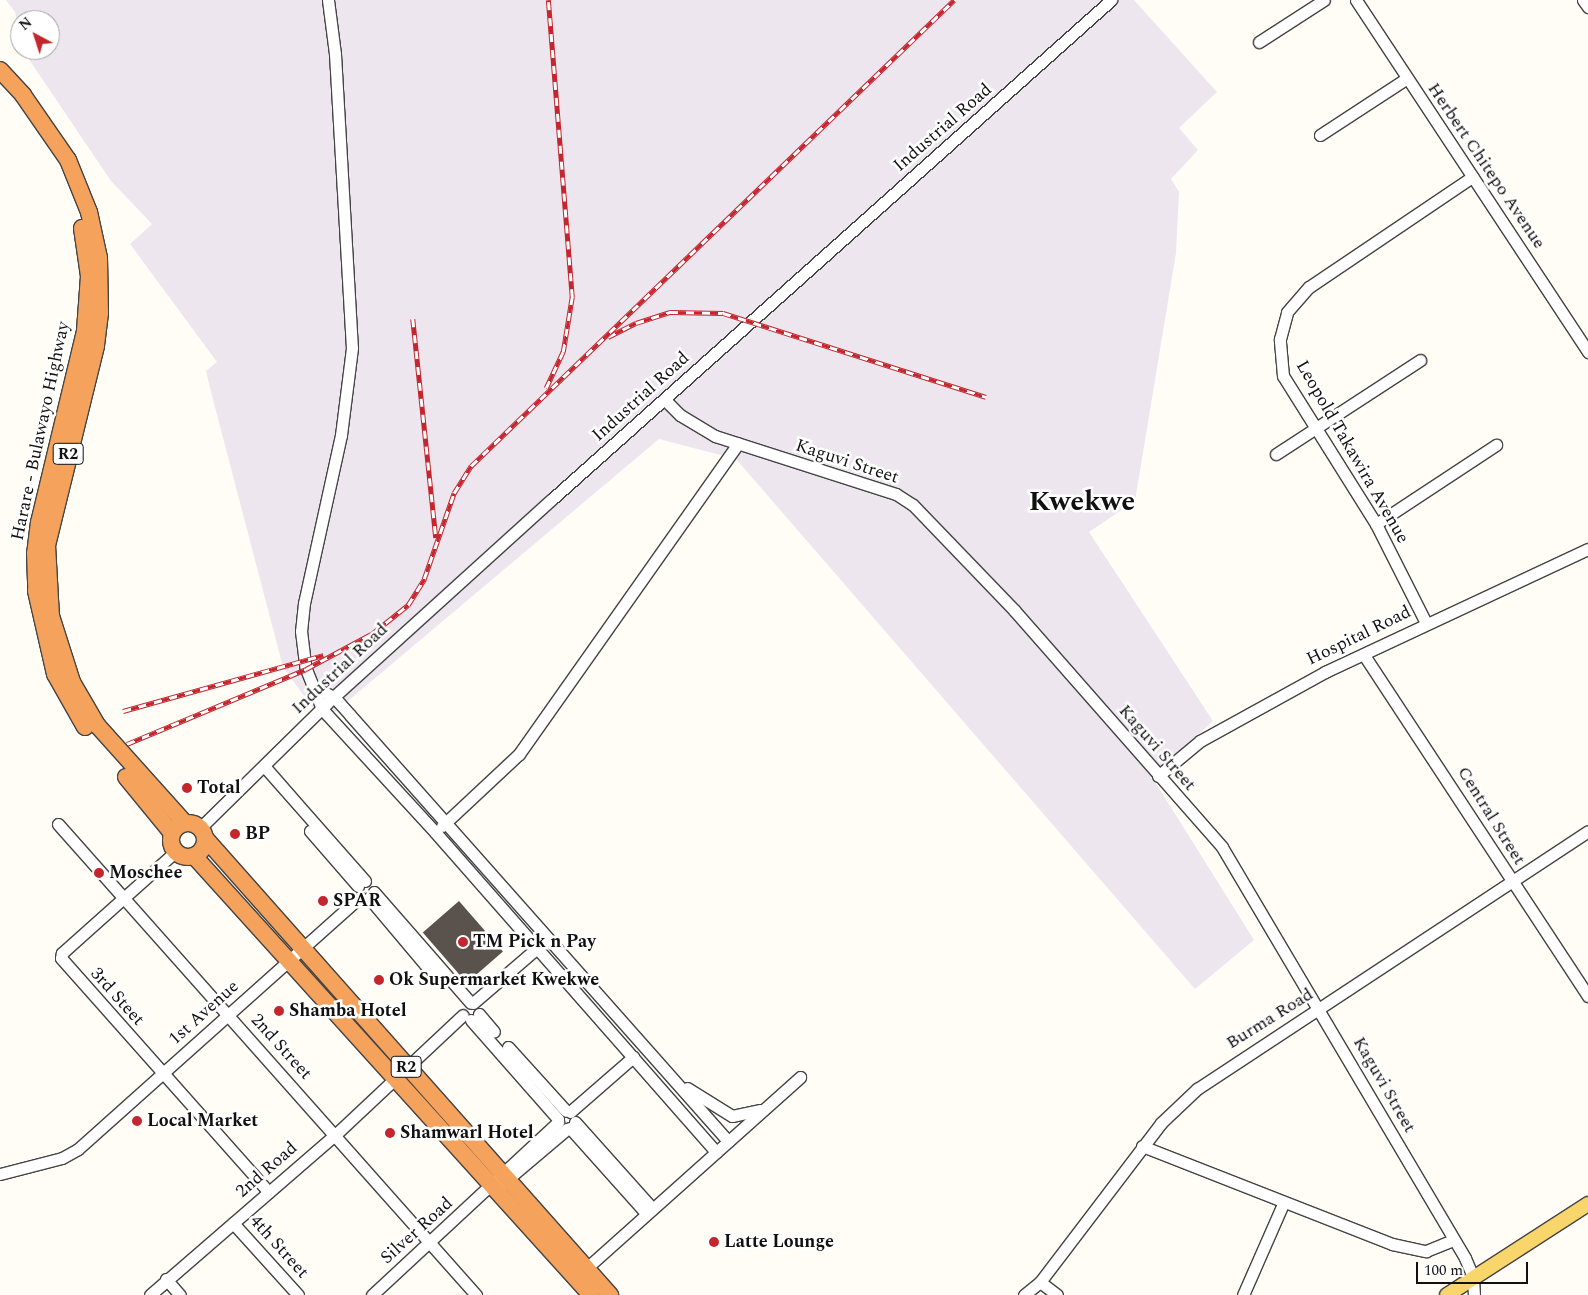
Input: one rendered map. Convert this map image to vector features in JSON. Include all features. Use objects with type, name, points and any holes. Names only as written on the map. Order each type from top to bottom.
[{"type":"highway","name":"Harare - Bulawayo Highway","points":[[0,70],[23,94],[68,160],[89,212],[98,258],[100,313],[96,346],[47,545],[51,616],[72,682],[85,706],[147,793]]},
{"type":"highway","name":"Harare - Bulawayo Highway","points":[[0,79],[61,166],[82,227],[88,276],[85,331],[39,522],[36,591],[42,627],[55,674],[69,702],[147,793],[190,831],[237,889],[496,1183],[581,1273],[610,1295]]},
{"type":"highway","name":"Harare - Bulawayo Highway","points":[[175,852],[171,844],[190,831]]},
{"type":"highway","points":[[175,852],[182,856],[194,856],[202,849],[190,831]]},
{"type":"highway","name":"Harare - Bulawayo Highway","points":[[194,856],[237,889]]},
{"type":"highway","name":"Harare - Bulawayo Highway","points":[[581,1273],[591,1295]]},
{"type":"main road","points":[[1447,1295],[1472,1277],[1588,1204]]},
{"type":"street","points":[[328,0],[335,54],[352,348],[345,413],[304,603],[303,658],[316,688],[322,709],[435,832],[716,1152]]},
{"type":"street","name":"Industrial Road","points":[[190,831],[262,769],[334,697],[1111,0]]},
{"type":"street","points":[[1259,42],[1324,0]]},
{"type":"street","name":"Herbert Chitepo Avenue","points":[[1356,0],[1588,352]]},
{"type":"street","points":[[1583,0],[1588,7]]},
{"type":"street","points":[[1320,135],[1407,78]]},
{"type":"street","name":"Leopold Takawira Avenue","points":[[1426,623],[1376,524],[1283,376],[1280,362],[1287,312],[1309,287],[1472,177]]},
{"type":"street","points":[[1276,454],[1420,360]]},
{"type":"street","name":"Kaguvi Street","points":[[665,400],[696,426],[738,444],[896,494],[913,505],[1007,603],[1222,847],[1320,1008],[1453,1240],[1472,1277]]},
{"type":"street","points":[[435,832],[519,754],[738,444]]},
{"type":"street","points":[[1376,524],[1496,445]]},
{"type":"street","name":"Hospital Road","points":[[1158,776],[1200,741],[1325,672],[1364,655],[1426,623],[1588,549]]},
{"type":"street","name":"Central Street","points":[[1364,655],[1588,996]]},
{"type":"street","points":[[316,688],[334,697],[447,822],[728,1141]]},
{"type":"street","points":[[262,769],[471,1012],[650,1211]]},
{"type":"street","name":"2nd Street","points":[[58,824],[476,1295]]},
{"type":"street","name":"Burma Road","points":[[1024,1295],[1040,1282],[1142,1146],[1197,1088],[1588,832]]},
{"type":"street","points":[[122,897],[175,852]]},
{"type":"street","name":"1st Avenue","points":[[0,1174],[71,1154],[163,1074],[365,891]]},
{"type":"street","points":[[498,904],[510,893]]},
{"type":"street","name":"3rd Steet","points":[[122,897],[62,953],[61,958],[269,1192]]},
{"type":"street","name":"2nd Road","points":[[149,1294],[269,1192],[540,951]]},
{"type":"street","name":"Silver Road","points":[[372,1295],[635,1060]]},
{"type":"street","points":[[668,1073],[732,1116],[766,1108]]},
{"type":"street","points":[[581,1273],[800,1077]]},
{"type":"street","points":[[1142,1146],[1283,1204],[1418,1251],[1453,1240]]},
{"type":"street","points":[[1243,1295],[1283,1204]]},
{"type":"street","name":"4th Street","points":[[233,1223],[298,1295]]},
{"type":"street","points":[[1472,1277],[1474,1295]]},
{"type":"street","points":[[166,1279],[180,1295]]},
{"type":"street","points":[[1040,1282],[1057,1295]]},
{"type":"shaded area","name":"Kwekwe","points":[[6,0],[1134,0],[1217,92],[1179,128],[1198,150],[1171,179],[1179,192],[1176,253],[1135,501],[1089,532],[1213,721],[1152,777],[1254,940],[1195,989],[736,459],[659,439],[323,722],[283,667],[206,371],[217,362],[130,244],[152,224],[111,181],[29,60],[60,60],[60,10],[14,10]]},
{"type":"building","name":"TM Pick n Pay","points":[[459,901],[503,952],[467,983],[423,932]]},
{"type":"railway","points":[[546,388],[563,352],[572,297],[548,0]]},
{"type":"railway","points":[[127,744],[306,669],[373,633],[408,605],[424,579],[454,493],[471,466],[954,0]]},
{"type":"railway","points":[[608,337],[636,323],[670,312],[723,313],[986,397]]},
{"type":"railway","points":[[413,319],[436,538]]},
{"type":"railway","points":[[123,711],[323,655]]},
{"type":"place","name":"Total","points":[[187,788]]},
{"type":"place","name":"BP","points":[[235,834]]},
{"type":"place","name":"Moschee","points":[[99,873]]},
{"type":"place","name":"SPAR","points":[[323,901]]},
{"type":"place","name":"TM Pick n Pay","points":[[463,942]]},
{"type":"place","name":"Ok Supermarket Kwekwe","points":[[379,980]]},
{"type":"place","name":"Shamba Hotel","points":[[279,1011]]},
{"type":"place","name":"Local Market","points":[[137,1121]]},
{"type":"place","name":"Shamwarl Hotel","points":[[390,1133]]},
{"type":"place","name":"Latte Lounge","points":[[714,1242]]},
{"type":"district","name":"Kwekwe","points":[[1082,502]]}]
